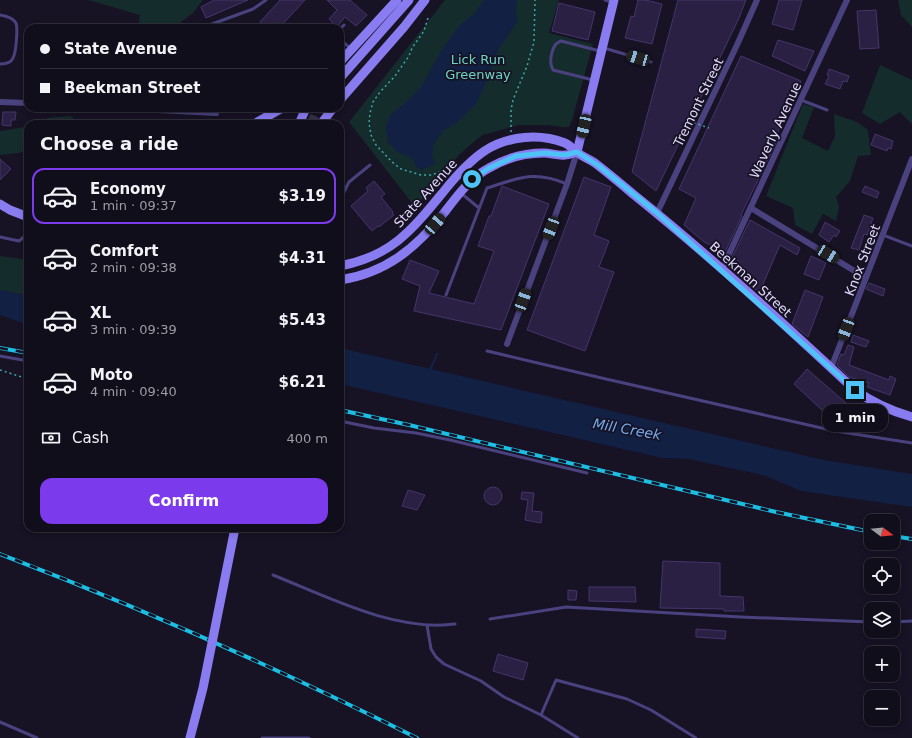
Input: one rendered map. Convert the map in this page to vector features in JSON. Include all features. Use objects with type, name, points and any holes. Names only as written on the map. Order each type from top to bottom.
[{"type":"main road","points":[[344,58],[397,0]]},
{"type":"main road","points":[[344,73],[409,0]]},
{"type":"main road","points":[[344,96],[404,27],[425,0]]},
{"type":"main road","points":[[577,152],[602,50],[611,1]]},
{"type":"main road","points":[[261,120],[275,112]]},
{"type":"main road","points":[[324,120],[331,112]]},
{"type":"main road","name":"State Avenue","points":[[344,264],[375,256],[399,241],[422,218],[458,174],[474,159],[494,146],[515,139],[536,137],[548,138],[568,144],[577,152]]},
{"type":"main road","name":"Beekman Street","points":[[577,152],[599,166],[657,213],[865,397],[892,411],[912,417]]},
{"type":"main road","name":"State Avenue","points":[[344,279],[376,271],[397,260],[427,233],[472,179],[489,168],[511,158],[545,153],[565,155],[577,152]]},
{"type":"main road","points":[[0,204],[24,215]]},
{"type":"main road","points":[[191,738],[202,698],[234,532]]},
{"type":"street","name":"Tremont Street","points":[[657,213],[757,0]]},
{"type":"street","name":"Waverly Avenue","points":[[722,269],[847,0]]},
{"type":"street","points":[[0,102],[24,103]]},
{"type":"street","points":[[507,344],[567,184],[577,152]]},
{"type":"street","name":"Knox Street","points":[[831,368],[912,160]]},
{"type":"street","points":[[751,208],[866,278]]},
{"type":"lane","points":[[212,24],[253,8],[266,0]]},
{"type":"lane","points":[[0,14],[12,19],[16,23],[17,29],[14,57],[10,62],[0,64]]},
{"type":"lane","points":[[594,80],[553,70],[550,62],[557,42],[602,50],[651,62]]},
{"type":"lane","points":[[344,44],[351,50]]},
{"type":"lane","points":[[801,100],[826,110]]},
{"type":"lane","points":[[344,192],[349,182],[370,164]]},
{"type":"lane","points":[[446,294],[487,188],[518,178],[539,176],[567,184]]},
{"type":"lane","points":[[460,193],[479,208]]},
{"type":"lane","points":[[883,235],[912,246]]},
{"type":"lane","points":[[0,237],[19,241],[24,237]]},
{"type":"lane","points":[[487,351],[835,431],[912,443]]},
{"type":"lane","points":[[0,356],[24,360]]},
{"type":"lane","points":[[344,422],[374,428],[443,438],[587,473]]},
{"type":"lane","points":[[272,575],[339,602],[386,618],[420,625],[441,626],[455,624]]},
{"type":"lane","points":[[490,619],[566,607],[741,618],[864,622]]},
{"type":"lane","points":[[900,622],[912,621]]},
{"type":"lane","points":[[427,625],[431,650],[444,664],[481,681],[504,697],[541,715],[578,738]]},
{"type":"lane","points":[[541,715],[556,680],[627,700],[651,710],[696,738]]},
{"type":"lane","points":[[0,722],[37,738]]},
{"type":"lane","points":[[262,738],[309,738]]},
{"type":"path","points":[[511,132],[511,110],[513,100],[527,66],[534,42],[535,0]]},
{"type":"path","points":[[428,18],[424,31],[412,48],[409,56],[395,76],[373,102],[369,123],[371,135],[376,145],[401,169],[421,175],[431,175],[450,170]]},
{"type":"path","points":[[689,121],[708,128]]},
{"type":"path","points":[[0,370],[24,378]]},
{"type":"green space","points":[[88,0],[203,0],[193,13],[178,24],[139,24],[140,15]]},
{"type":"green space","name":"Lick Run Greenway","points":[[445,0],[559,0],[549,33],[593,44],[569,127],[519,125],[483,135],[460,154],[415,207],[349,122]]},
{"type":"green space","points":[[898,0],[912,0],[912,27],[901,15]]},
{"type":"green space","points":[[880,65],[912,80],[912,124],[900,112],[880,124],[862,113]]},
{"type":"green space","points":[[803,104],[814,107],[802,138],[828,151],[835,136],[834,114],[857,122],[868,130],[871,155],[858,156],[850,181],[836,197],[839,207],[836,221],[823,214],[812,234],[795,225],[793,208],[766,196]]},
{"type":"green space","points":[[70,116],[76,120],[46,120],[47,118]]},
{"type":"green space","points":[[24,127],[24,151],[0,155],[0,131]]},
{"type":"green space","points":[[0,256],[23,259],[24,257],[24,295],[0,290]]},
{"type":"water","points":[[484,0],[517,0],[517,22],[499,49],[476,104],[459,121],[443,131],[433,146],[432,155],[435,164],[422,170],[416,167],[414,160],[397,152],[388,142],[386,127],[390,115],[404,104],[421,87],[443,48],[459,26],[475,13]]},
{"type":"water","points":[[0,290],[24,295],[24,324],[0,315]]},
{"type":"water","name":"Mill Creek","points":[[344,349],[824,460],[912,474],[912,507],[801,491],[766,476],[689,459],[662,458],[344,385]]},
{"type":"building","points":[[214,0],[248,0],[206,18],[201,7]]},
{"type":"building","points":[[280,0],[305,0],[283,24],[262,24],[260,22]]},
{"type":"building","points":[[327,0],[350,0],[367,15],[356,26],[345,17],[339,24],[334,24],[329,19],[337,10]]},
{"type":"building","points":[[638,0],[662,4],[652,44],[625,38],[631,16],[634,17]]},
{"type":"building","points":[[678,0],[746,0],[739,18],[656,191],[632,172]]},
{"type":"building","points":[[779,0],[802,0],[793,30],[772,24]]},
{"type":"building","points":[[559,3],[595,12],[588,40],[552,31]]},
{"type":"building","points":[[876,10],[879,48],[860,49],[857,11]]},
{"type":"building","points":[[778,40],[814,51],[805,71],[772,56]]},
{"type":"building","points":[[741,56],[801,81],[776,136],[779,137],[741,215],[742,216],[725,252],[704,242],[684,225],[696,198],[679,189]]},
{"type":"building","points":[[829,69],[849,76],[847,82],[843,81],[840,89],[825,84],[829,76],[827,75]]},
{"type":"building","points":[[3,112],[16,112],[15,120],[11,120],[11,126],[2,125]]},
{"type":"building","points":[[875,134],[893,141],[891,149],[888,148],[887,151],[871,145]]},
{"type":"building","points":[[0,159],[11,169],[0,180]]},
{"type":"building","points":[[584,177],[611,187],[594,235],[609,241],[599,267],[614,272],[585,351],[527,330]]},
{"type":"building","points":[[374,181],[385,194],[381,197],[394,215],[372,231],[351,206],[368,191],[366,188]]},
{"type":"building","points":[[502,186],[549,204],[501,330],[414,311],[420,286],[402,279],[410,260],[439,271],[429,293],[474,304],[494,251],[478,246]]},
{"type":"building","points":[[865,186],[879,192],[877,198],[862,192]]},
{"type":"building","points":[[864,215],[873,218],[867,235],[864,234],[859,250],[851,248]]},
{"type":"building","points":[[750,220],[800,248],[797,255],[780,245],[760,291],[752,288],[728,266]]},
{"type":"building","points":[[825,222],[840,231],[836,237],[834,235],[829,242],[819,235]]},
{"type":"building","points":[[811,256],[826,263],[819,280],[804,274]]},
{"type":"building","points":[[869,283],[885,289],[883,296],[866,289]]},
{"type":"building","points":[[805,290],[823,297],[808,337],[792,324]]},
{"type":"building","points":[[853,335],[869,341],[866,347],[851,342]]},
{"type":"building","points":[[848,345],[854,347],[849,365],[889,380],[890,376],[896,379],[890,395],[867,387],[869,383],[849,377],[837,365],[841,354],[844,355]]},
{"type":"building","points":[[807,369],[854,410],[850,415],[823,411],[794,384]]},
{"type":"building","points":[[493,487],[497,488],[501,492],[501,500],[497,504],[493,505],[489,504],[485,500],[484,496],[485,492],[489,488]]},
{"type":"building","points":[[408,490],[425,495],[417,510],[402,506]]},
{"type":"building","points":[[522,492],[534,493],[532,511],[542,512],[541,523],[525,520],[528,500],[521,499]]},
{"type":"building","points":[[663,561],[720,563],[720,596],[743,597],[744,611],[724,611],[724,609],[660,608]]},
{"type":"building","points":[[589,587],[635,587],[636,602],[589,601]]},
{"type":"building","points":[[568,590],[577,591],[576,600],[568,600]]},
{"type":"building","points":[[696,629],[726,631],[725,639],[696,637]]},
{"type":"building","points":[[498,654],[528,663],[523,680],[493,671]]},
{"type":"waterway","points":[[430,370],[437,354]]},
{"type":"tunnel","points":[[313,120],[316,112]]},
{"type":"railway","points":[[0,348],[24,352]]},
{"type":"railway","points":[[344,411],[776,512],[864,531]]},
{"type":"railway","points":[[900,537],[912,539]]},
{"type":"railway","points":[[0,554],[106,596],[211,641],[314,688],[417,738]]},
{"type":"route","points":[[472,179],[489,168],[516,156],[545,153],[565,155],[577,152],[599,166],[657,213],[722,269],[855,390]]}]
